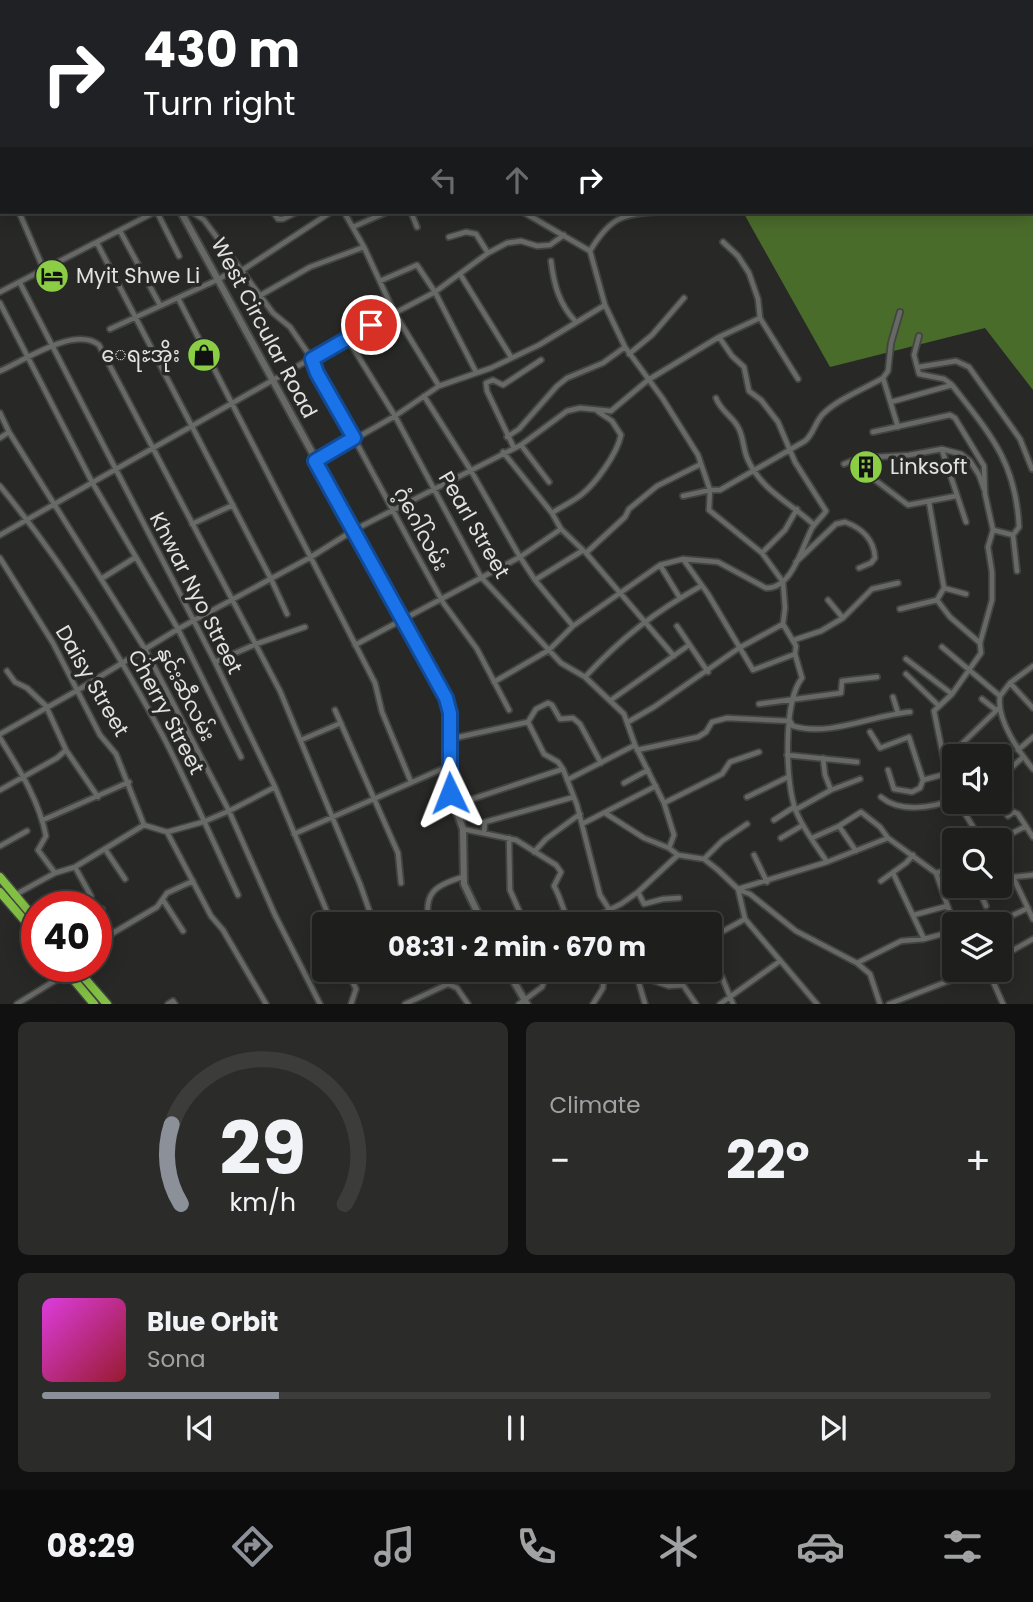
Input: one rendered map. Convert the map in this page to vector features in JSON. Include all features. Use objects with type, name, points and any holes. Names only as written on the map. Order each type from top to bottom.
[{"type":"highway","points":[[0,877],[21,912]]},
{"type":"highway","points":[[0,892],[21,906]]},
{"type":"highway","points":[[79,982],[93,1003]]},
{"type":"highway","points":[[83,982],[104,1002]]},
{"type":"street","points":[[20,214],[50,284]]},
{"type":"street","points":[[0,292],[152,214]]},
{"type":"street","points":[[157,214],[179,256]]},
{"type":"street","name":"West Circular Road","points":[[182,214],[446,698],[450,713],[450,793],[463,829],[464,884],[477,912]]},
{"type":"street","name":"ဂံ့ဂေါ်လမ်း","points":[[195,214],[204,220],[273,313],[293,331],[312,359],[317,373],[442,599],[477,649],[509,710]]},
{"type":"street","points":[[274,214],[278,219],[293,214]]},
{"type":"street","points":[[110,329],[240,269],[328,214]]},
{"type":"street","points":[[345,214],[364,247],[394,313],[439,386]]},
{"type":"street","points":[[353,228],[383,214]]},
{"type":"street","points":[[412,214],[417,226]]},
{"type":"street","points":[[527,214],[590,251],[605,305],[625,347],[663,399],[701,464],[710,490],[709,510],[762,553],[783,582],[783,624],[794,640],[794,654],[802,678],[796,685],[792,700],[787,755],[788,777],[795,808],[827,862]]},
{"type":"street","points":[[590,251],[609,224],[627,215],[637,214]]},
{"type":"street","points":[[120,231],[160,305]]},
{"type":"street","points":[[449,237],[466,232],[476,234],[488,253]]},
{"type":"street","points":[[0,535],[347,338],[435,292],[488,253],[507,243],[521,241],[537,246],[550,245],[564,234]]},
{"type":"street","points":[[723,242],[749,273],[758,299],[760,318],[798,379]]},
{"type":"street","points":[[97,243],[287,614]]},
{"type":"street","points":[[261,295],[310,267],[364,247]]},
{"type":"street","points":[[551,261],[559,297],[565,310],[576,322]]},
{"type":"street","points":[[380,281],[417,265],[435,292],[476,372]]},
{"type":"street","points":[[460,274],[511,357]]},
{"type":"street","name":"Khwar Nyo Street","points":[[20,283],[215,662],[275,787],[327,912]]},
{"type":"street","points":[[178,298],[379,693],[382,712],[411,782]]},
{"type":"street","points":[[629,354],[652,335],[684,298]]},
{"type":"street","points":[[0,303],[92,482],[178,629],[242,757]]},
{"type":"street","points":[[315,461],[395,416],[439,386],[491,368],[539,345],[605,305]]},
{"type":"street","points":[[683,496],[720,490],[753,471],[810,437],[816,422],[824,413],[883,379],[888,371],[891,343],[900,313]]},
{"type":"street","points":[[55,873],[38,850],[46,836],[43,820],[24,776],[0,736],[178,629],[311,557],[354,530],[503,452],[522,445],[567,411],[580,408],[611,411],[648,380],[719,337],[760,318]]},
{"type":"street","points":[[919,336],[914,355],[920,375],[944,379],[952,385],[990,433],[1004,456],[1019,510],[1019,527],[1013,535],[1017,571]]},
{"type":"street","points":[[494,682],[549,650],[573,626],[660,565],[683,559],[718,562],[766,588],[783,582],[814,525],[826,510],[804,477],[778,422],[749,391],[744,367],[732,356],[719,337]]},
{"type":"street","points":[[0,371],[73,338],[97,343],[280,691],[369,912]]},
{"type":"street","name":"Pearl Street","points":[[347,338],[395,416],[481,578],[561,663],[585,677],[611,700],[628,722],[636,747],[664,803],[674,835],[669,848]]},
{"type":"street","points":[[508,437],[519,429],[567,378],[603,363],[625,347]]},
{"type":"street","points":[[514,448],[487,391],[486,383],[493,380],[503,385],[541,360]]},
{"type":"street","points":[[919,367],[956,361],[969,367],[1020,439],[1031,469]]},
{"type":"street","points":[[883,379],[898,427]]},
{"type":"street","points":[[891,402],[952,385]]},
{"type":"street","points":[[424,396],[470,469],[520,557],[535,580],[573,626]]},
{"type":"street","points":[[716,398],[720,407],[740,430],[744,452],[753,471],[785,504],[797,509],[814,525]]},
{"type":"street","points":[[552,513],[582,495],[617,448],[621,435],[618,428],[596,411]]},
{"type":"street","name":"နှင်းဆီလမ်း","points":[[0,413],[9,432],[145,649],[229,811],[275,915],[320,1003]]},
{"type":"street","points":[[873,432],[945,415],[955,418],[984,466],[985,494]]},
{"type":"street","points":[[0,438],[9,432]]},
{"type":"street","points":[[522,445],[549,482]]},
{"type":"street","points":[[942,449],[966,522]]},
{"type":"street","points":[[844,464],[859,458],[909,456],[942,449],[961,454],[970,461],[979,475],[993,530],[988,547],[992,572],[992,600],[980,643],[981,653],[952,694],[934,711],[942,751]]},
{"type":"street","points":[[503,452],[552,513],[561,529],[620,592],[674,656]]},
{"type":"street","points":[[535,580],[584,552],[657,486],[701,464]]},
{"type":"street","points":[[866,473],[908,505],[956,496]]},
{"type":"street","name":"Cherry Street","points":[[0,486],[27,519],[123,663],[165,741],[238,895]]},
{"type":"street","points":[[900,609],[937,600],[944,588],[929,502]]},
{"type":"street","points":[[192,524],[233,505]]},
{"type":"street","points":[[762,553],[785,530],[797,509]]},
{"type":"street","points":[[795,563],[836,524],[845,522],[861,530],[870,539],[875,552],[871,564],[859,568]]},
{"type":"street","points":[[355,645],[520,557],[561,529]]},
{"type":"street","points":[[993,530],[1013,535]]},
{"type":"street","points":[[101,579],[136,557]]},
{"type":"street","name":"Daisy Street","points":[[0,558],[53,643],[100,735],[116,754],[144,825]]},
{"type":"street","points":[[683,559],[753,670],[794,654]]},
{"type":"street","points":[[660,565],[680,598]]},
{"type":"street","points":[[794,640],[821,631],[843,618],[872,589],[898,583]]},
{"type":"street","points":[[585,677],[614,646],[644,621],[701,586]]},
{"type":"street","points":[[944,588],[966,594]]},
{"type":"street","points":[[828,600],[843,618]]},
{"type":"street","points":[[937,600],[950,617],[980,643]]},
{"type":"street","points":[[628,722],[708,672],[739,648],[783,624]]},
{"type":"street","points":[[677,626],[708,672]]},
{"type":"street","points":[[215,662],[305,627]]},
{"type":"street","points":[[611,700],[689,645]]},
{"type":"street","points":[[942,647],[1000,696]]},
{"type":"street","points":[[906,659],[952,694]]},
{"type":"street","points":[[961,744],[998,709],[1000,696],[1010,683],[1033,666]]},
{"type":"street","points":[[7,671],[15,682],[27,688],[46,706],[66,750],[98,797]]},
{"type":"street","points":[[906,674],[939,706]]},
{"type":"street","points":[[758,704],[841,693],[842,681],[877,677]]},
{"type":"street","points":[[1010,683],[1033,708]]},
{"type":"street","points":[[893,698],[898,713]]},
{"type":"street","points":[[982,699],[998,709],[1018,751],[1032,765]]},
{"type":"street","points":[[450,739],[528,722],[540,706],[548,703],[560,719],[573,718],[580,723],[601,763]]},
{"type":"street","points":[[335,710],[398,853],[401,883]]},
{"type":"street","points":[[790,721],[793,726],[800,728],[825,728],[910,712]]},
{"type":"street","points":[[567,780],[636,747],[698,737],[706,732],[712,722],[727,718],[790,721]]},
{"type":"street","points":[[528,722],[544,754],[558,762],[563,769],[580,814],[600,895],[609,909]]},
{"type":"street","points":[[301,740],[341,723]]},
{"type":"street","points":[[870,732],[880,748],[909,737],[923,780],[917,792],[897,790],[888,770]]},
{"type":"street","points":[[1018,751],[1033,737]]},
{"type":"street","points":[[0,790],[57,758],[66,750]]},
{"type":"street","points":[[664,803],[722,774],[730,762],[759,752]]},
{"type":"street","points":[[787,755],[858,762]]},
{"type":"street","points":[[1012,767],[1023,757]]},
{"type":"street","points":[[822,758],[831,790]]},
{"type":"street","points":[[294,834],[449,766]]},
{"type":"street","points":[[454,805],[563,769]]},
{"type":"street","points":[[624,783],[648,770]]},
{"type":"street","points":[[923,780],[942,775]]},
{"type":"street","points":[[747,797],[788,777]]},
{"type":"street","points":[[774,820],[831,790],[860,779]]},
{"type":"street","points":[[43,820],[129,782]]},
{"type":"street","points":[[582,824],[656,786]]},
{"type":"street","points":[[11,897],[55,873],[75,867],[144,825],[167,832],[229,811],[275,787]]},
{"type":"street","points":[[484,832],[485,822],[574,797]]},
{"type":"street","points":[[881,797],[895,805],[915,807],[942,804]]},
{"type":"street","points":[[812,838],[861,812],[880,827],[888,838],[936,873],[949,912]]},
{"type":"street","points":[[605,813],[644,838],[669,848],[678,855],[704,859],[738,890],[750,894],[796,931],[857,964],[870,974],[880,1003]]},
{"type":"street","points":[[1012,813],[1018,814],[1033,837]]},
{"type":"street","points":[[534,852],[546,839],[580,814]]},
{"type":"street","points":[[704,859],[722,841],[747,824]]},
{"type":"street","points":[[781,838],[803,825]]},
{"type":"street","points":[[839,826],[856,851]]},
{"type":"street","points":[[1012,833],[1026,826]]},
{"type":"street","points":[[463,829],[509,838],[556,865],[561,872],[554,886],[563,912]]},
{"type":"street","points":[[0,846],[27,831]]},
{"type":"street","points":[[167,832],[211,916],[223,930],[266,1003]]},
{"type":"street","points":[[509,838],[510,890],[520,912]]},
{"type":"street","points":[[738,890],[827,862],[888,838]]},
{"type":"street","points":[[105,849],[125,879]]},
{"type":"street","points":[[603,912],[638,892],[678,855]]},
{"type":"street","points":[[754,855],[767,882]]},
{"type":"street","points":[[881,881],[913,855]]},
{"type":"street","points":[[75,867],[88,891]]},
{"type":"street","points":[[936,873],[942,871]]},
{"type":"street","points":[[893,873],[923,939]]},
{"type":"street","points":[[1033,875],[1013,877],[1033,919]]},
{"type":"street","points":[[427,912],[426,904],[430,895],[442,883],[463,877]]},
{"type":"street","points":[[112,934],[157,907],[167,893],[193,881]]},
{"type":"street","points":[[738,890],[745,919],[817,1003]]},
{"type":"street","points":[[638,892],[644,904],[679,898]]},
{"type":"street","points":[[982,898],[986,906]]},
{"type":"street","points":[[163,900],[183,931]]},
{"type":"street","points":[[914,915],[947,906]]},
{"type":"street","points":[[1012,916],[1028,908]]},
{"type":"street","points":[[722,932],[745,919]]},
{"type":"street","points":[[857,964],[901,942],[942,934]]},
{"type":"street","points":[[1012,951],[1033,939]]},
{"type":"street","points":[[720,1003],[780,961]]},
{"type":"street","points":[[722,977],[733,1003]]},
{"type":"street","points":[[17,1003],[48,982]]},
{"type":"street","points":[[351,1003],[356,989],[353,982]]},
{"type":"street","points":[[513,982],[524,1002],[542,987],[544,982]]},
{"type":"street","points":[[593,1003],[603,988],[603,982]]},
{"type":"street","points":[[639,982],[646,1003]]},
{"type":"street","points":[[658,982],[669,986],[683,985],[696,1003]]},
{"type":"street","points":[[889,1003],[945,982]]},
{"type":"street","points":[[993,982],[1003,1003]]},
{"type":"street","points":[[405,1003],[448,984],[457,988],[468,1003]]},
{"type":"street","points":[[168,1003],[176,1003]]},
{"type":"green space","points":[[744,214],[1033,214],[1033,390],[985,328],[830,367]]},
{"type":"place","name":"Myit Shwe Li","points":[[52,276]]},
{"type":"place","name":"ေရႊအိုး","points":[[204,355]]},
{"type":"place","name":"Linksoft","points":[[866,467]]},
{"type":"route","points":[[371,325],[312,359],[317,373],[354,438],[315,461],[446,698],[450,713],[450,793]]}]
